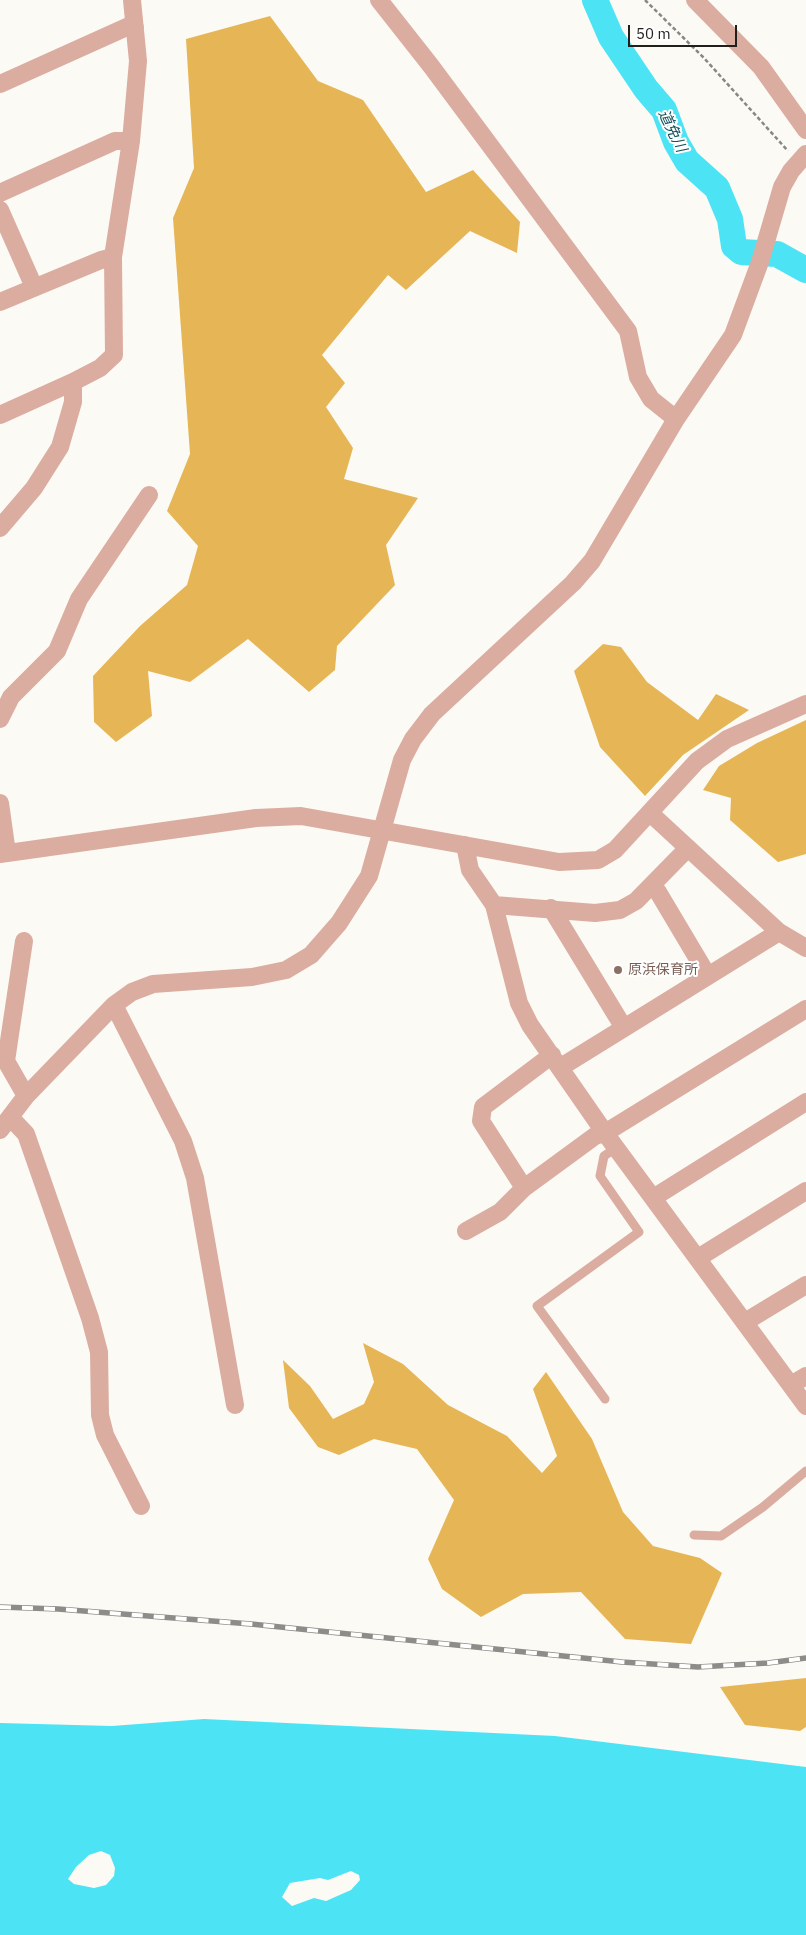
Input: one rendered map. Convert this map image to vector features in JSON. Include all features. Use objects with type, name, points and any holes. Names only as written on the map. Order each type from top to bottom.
[{"type":"street","points":[[0,414],[73,382],[100,368],[114,355],[113,257],[131,140],[138,61],[132,0]]},
{"type":"street","points":[[379,0],[443,82],[628,331],[638,377],[651,399],[676,419]]},
{"type":"street","points":[[695,0],[733,36],[761,67],[806,130]]},
{"type":"street","points":[[0,84],[129,26],[135,26]]},
{"type":"street","points":[[0,193],[115,141],[131,140]]},
{"type":"street","points":[[141,1506],[105,1435],[100,1415],[99,1352],[90,1318],[26,1134],[5,1124],[26,1096],[114,1005],[132,992],[153,984],[252,977],[286,970],[311,955],[339,923],[369,876],[384,830],[402,760],[413,739],[432,714],[573,583],[592,560],[676,419],[733,335],[760,262],[782,187],[802,159]]},
{"type":"street","points":[[0,210],[34,287]]},
{"type":"street","points":[[0,302],[101,260],[113,257]]},
{"type":"street","points":[[0,528],[34,488],[60,448],[73,402],[73,382]]},
{"type":"street","points":[[0,719],[11,697],[57,651],[79,599],[149,495]]},
{"type":"street","points":[[0,803],[4,854],[256,818],[301,816],[559,862],[598,860],[615,850],[697,761],[727,739],[806,704]]},
{"type":"street","points":[[650,813],[779,932],[806,948]]},
{"type":"street","points":[[465,845],[470,870],[494,906],[518,1003],[530,1025],[652,1198],[745,1322],[799,1380],[806,1406]]},
{"type":"street","points":[[494,906],[595,912],[620,910],[636,901],[688,848]]},
{"type":"street","points":[[651,886],[658,892],[708,976]]},
{"type":"street","points":[[551,908],[624,1028]]},
{"type":"street","points":[[524,1188],[481,1120],[483,1106],[556,1061],[624,1028],[779,932]]},
{"type":"street","points":[[24,941],[6,1062],[26,1096]]},
{"type":"street","points":[[114,1005],[183,1141],[195,1178],[235,1405]]},
{"type":"street","points":[[466,1231],[500,1212],[524,1188],[595,1136],[605,1133],[806,1009]]},
{"type":"street","points":[[652,1198],[806,1102]]},
{"type":"street","points":[[698,1258],[806,1191]]},
{"type":"street","points":[[745,1322],[806,1285]]},
{"type":"lane","points":[[605,1399],[537,1306],[639,1232],[600,1176],[604,1156],[616,1148]]},
{"type":"lane","points":[[694,1535],[721,1536],[763,1507],[806,1471]]},
{"type":"path","points":[[645,0],[802,159]]},
{"type":"shaded area","points":[[270,16],[318,81],[363,100],[426,192],[473,170],[520,222],[517,253],[470,231],[406,290],[388,275],[322,355],[345,383],[326,407],[353,448],[344,479],[418,498],[386,545],[395,585],[337,646],[335,670],[309,692],[248,639],[190,682],[148,671],[152,716],[116,742],[94,722],[93,676],[140,626],[187,585],[198,546],[167,511],[190,454],[173,218],[194,168],[186,39]]},
{"type":"shaded area","points":[[603,644],[621,647],[647,682],[698,720],[716,694],[749,710],[683,755],[645,796],[600,747],[574,671]]},
{"type":"shaded area","points":[[806,720],[806,854],[778,862],[730,820],[731,798],[703,790],[719,766],[757,743]]},
{"type":"shaded area","points":[[363,1343],[403,1364],[448,1405],[507,1436],[542,1473],[557,1456],[533,1389],[546,1372],[592,1439],[623,1512],[653,1546],[700,1558],[722,1573],[691,1644],[625,1639],[581,1592],[523,1594],[481,1617],[442,1589],[428,1559],[454,1500],[417,1449],[374,1439],[339,1455],[318,1447],[289,1408],[283,1360],[310,1386],[333,1419],[364,1404],[374,1382]]},
{"type":"shaded area","points":[[806,1678],[806,1727],[800,1731],[745,1725],[720,1687]]},
{"type":"water","points":[[204,1719],[555,1736],[806,1767],[806,1935],[0,1935],[0,1723],[112,1726]],"holes":[[[101,1851],[110,1855],[115,1868],[114,1876],[106,1885],[94,1888],[74,1884],[68,1879],[76,1867],[89,1855]],[[351,1871],[359,1875],[360,1880],[351,1890],[326,1901],[314,1898],[292,1906],[282,1897],[290,1883],[320,1878],[328,1880]]]},
{"type":"waterway","name":"道免川","points":[[595,0],[611,37],[646,89],[664,110],[676,142],[687,161],[717,188],[730,219],[734,246],[741,252],[777,254],[806,270]]},
{"type":"railway","points":[[0,1607],[58,1609],[251,1624],[622,1662],[698,1667],[768,1663],[806,1658]]},
{"type":"place","name":"原浜保育所","points":[[618,970]]}]
